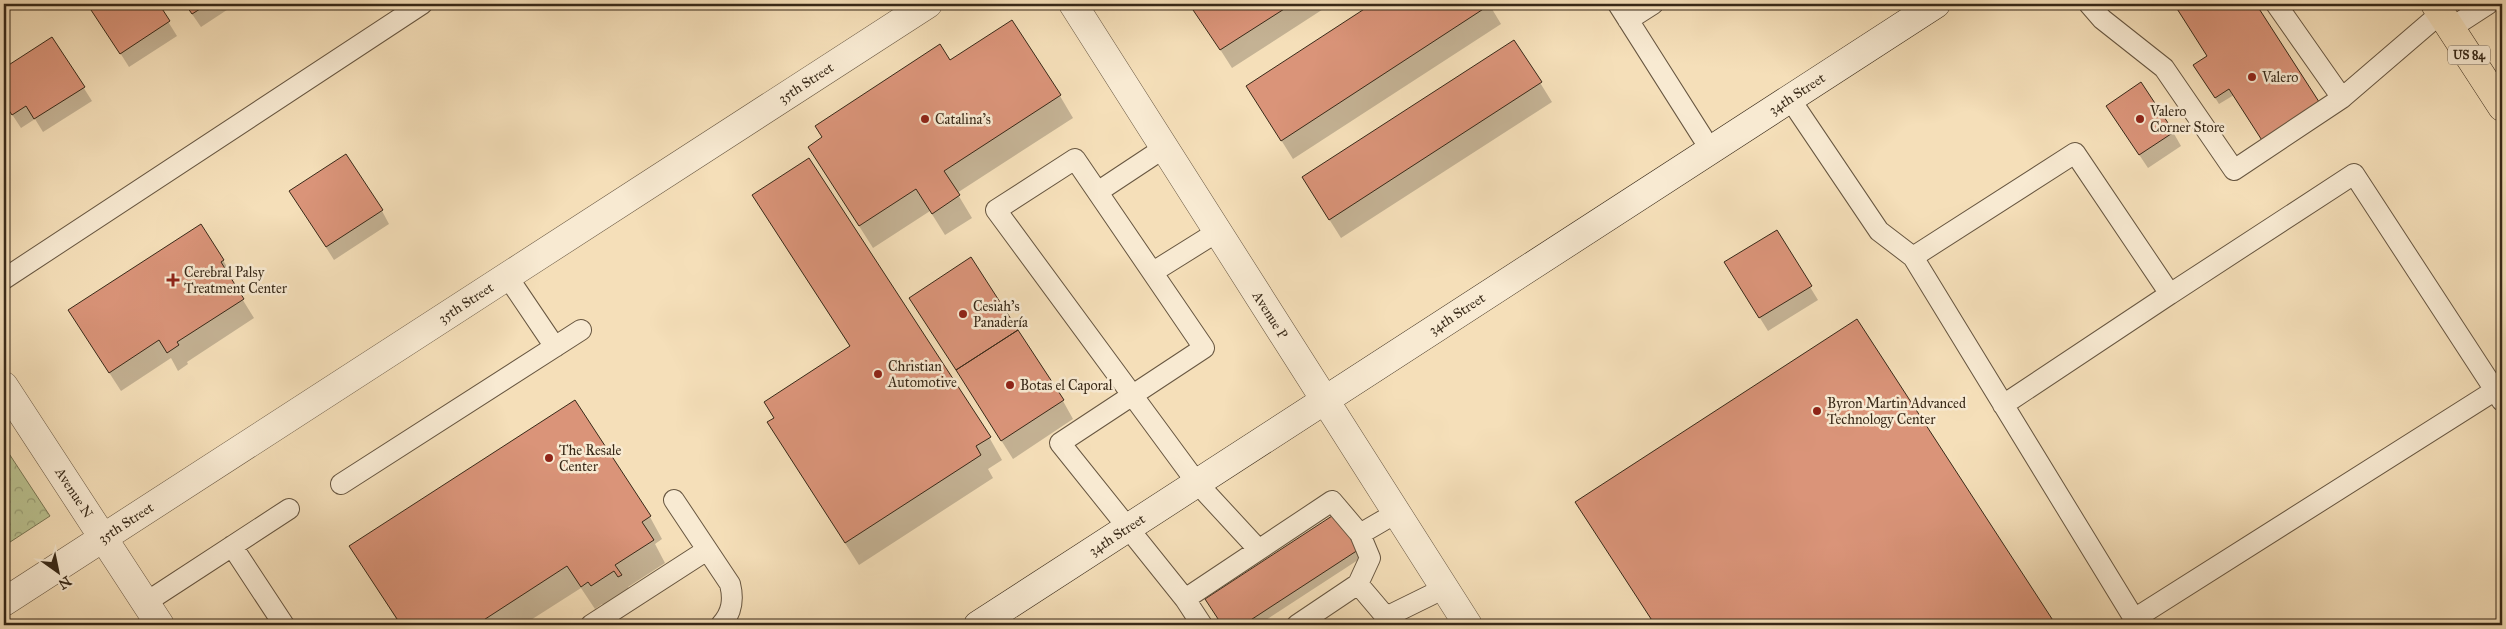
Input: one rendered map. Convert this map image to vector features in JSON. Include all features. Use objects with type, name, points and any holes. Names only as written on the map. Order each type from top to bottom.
[{"type":"highway","name":"US 84","points":[[2442,15],[2502,107]]},
{"type":"street","name":"35th Street","points":[[4,602],[928,4]]},
{"type":"street","name":"Avenue P","points":[[1072,4],[1468,625]]},
{"type":"street","name":"34th Street","points":[[978,625],[1936,4]]},
{"type":"street","name":"Avenue N","points":[[4,386],[160,625]]},
{"type":"lane","points":[[4,278],[422,4]]},
{"type":"lane","points":[[1654,4],[1623,12],[1710,149]]},
{"type":"lane","points":[[2276,4],[2342,98]]},
{"type":"lane","points":[[2099,7],[2164,68],[2234,170],[2342,98],[2442,15],[2488,4]]},
{"type":"lane","points":[[1790,99],[1879,231],[1913,257],[2003,405],[2136,622],[2500,392],[2354,174],[2003,405]]},
{"type":"lane","points":[[1099,191],[1164,148]]},
{"type":"lane","points":[[1913,257],[2075,153],[2170,294]]},
{"type":"lane","points":[[1202,625],[1185,599],[1060,443],[1132,395],[1204,348],[1099,191],[1075,159],[996,210],[1132,395],[1197,483],[1258,549]]},
{"type":"lane","points":[[1154,272],[1217,232]]},
{"type":"lane","points":[[507,276],[555,348]]},
{"type":"lane","points":[[341,484],[581,330]]},
{"type":"lane","points":[[674,500],[730,584],[733,596],[731,610],[721,625]]},
{"type":"lane","points":[[1185,599],[1332,501],[1360,534],[1370,558],[1358,584],[1297,625]]},
{"type":"lane","points":[[145,603],[289,509]]},
{"type":"lane","points":[[1360,534],[1396,513]]},
{"type":"lane","points":[[232,546],[284,625]]},
{"type":"lane","points":[[591,625],[707,550]]},
{"type":"lane","points":[[1358,584],[1386,617],[1445,588]]},
{"type":"green space","points":[[4,446],[50,516],[4,546]]},
{"type":"building","points":[[101,4],[159,4],[170,21],[120,54],[91,10]]},
{"type":"building","points":[[185,4],[208,4],[192,14]]},
{"type":"building","points":[[1189,4],[1292,4],[1220,50]]},
{"type":"building","points":[[1372,4],[1491,4],[1281,141],[1246,86]]},
{"type":"building","name":"Valero","points":[[2174,4],[2256,4],[2323,108],[2265,145],[2229,89],[2215,98],[2193,65],[2207,56]]},
{"type":"building","name":"Catalina's","points":[[1012,20],[1061,95],[944,171],[960,195],[932,214],[916,189],[859,226],[808,147],[822,137],[815,126],[940,44],[950,60]]},
{"type":"building","points":[[52,37],[85,87],[34,119],[26,106],[12,115],[4,103],[4,68]]},
{"type":"building","points":[[1514,40],[1542,82],[1329,220],[1302,177]]},
{"type":"building","name":"Valero Corner Store","points":[[2141,82],[2174,132],[2139,155],[2106,106]]},
{"type":"building","points":[[346,154],[383,210],[326,247],[289,191]]},
{"type":"building","name":"Christian Automotive","points":[[809,158],[991,437],[976,446],[981,455],[845,543],[767,422],[774,418],[764,402],[850,346],[752,195]]},
{"type":"building","name":"Cerebral Palsy Treatment Center","points":[[201,224],[224,260],[221,262],[244,299],[177,342],[179,345],[167,353],[159,340],[109,373],[68,310]]},
{"type":"building","points":[[1777,230],[1812,286],[1759,318],[1724,262]]},
{"type":"building","name":"Cesiah's Panadería","points":[[971,257],[1018,330],[956,370],[909,298]]},
{"type":"building","name":"Byron Martin Advanced Technology Center","points":[[1857,319],[2056,625],[1655,625],[1575,502]]},
{"type":"building","name":"Botas el Caporal","points":[[1018,330],[1064,400],[1001,441],[956,370]]},
{"type":"building","name":"The Resale Center","points":[[575,400],[651,516],[642,522],[654,540],[615,565],[622,575],[618,577],[614,571],[591,586],[588,582],[581,587],[567,566],[476,625],[401,625],[349,546]]},
{"type":"building","points":[[1335,514],[1358,550],[1243,625],[1222,625],[1205,599]]},
{"type":"place","name":"Valero","points":[[2252,77]]},
{"type":"place","name":"Catalina's","points":[[925,119]]},
{"type":"place","name":"Valero Corner Store","points":[[2140,119]]},
{"type":"place","name":"Cerebral Palsy Treatment Center","points":[[173,280]]},
{"type":"place","name":"Cesiah's Panadería","points":[[963,314]]},
{"type":"place","name":"Christian Automotive","points":[[878,374]]},
{"type":"place","name":"Botas el Caporal","points":[[1010,385]]},
{"type":"place","name":"Byron Martin Advanced Technology Center","points":[[1817,411]]},
{"type":"place","name":"The Resale Center","points":[[549,458]]}]
